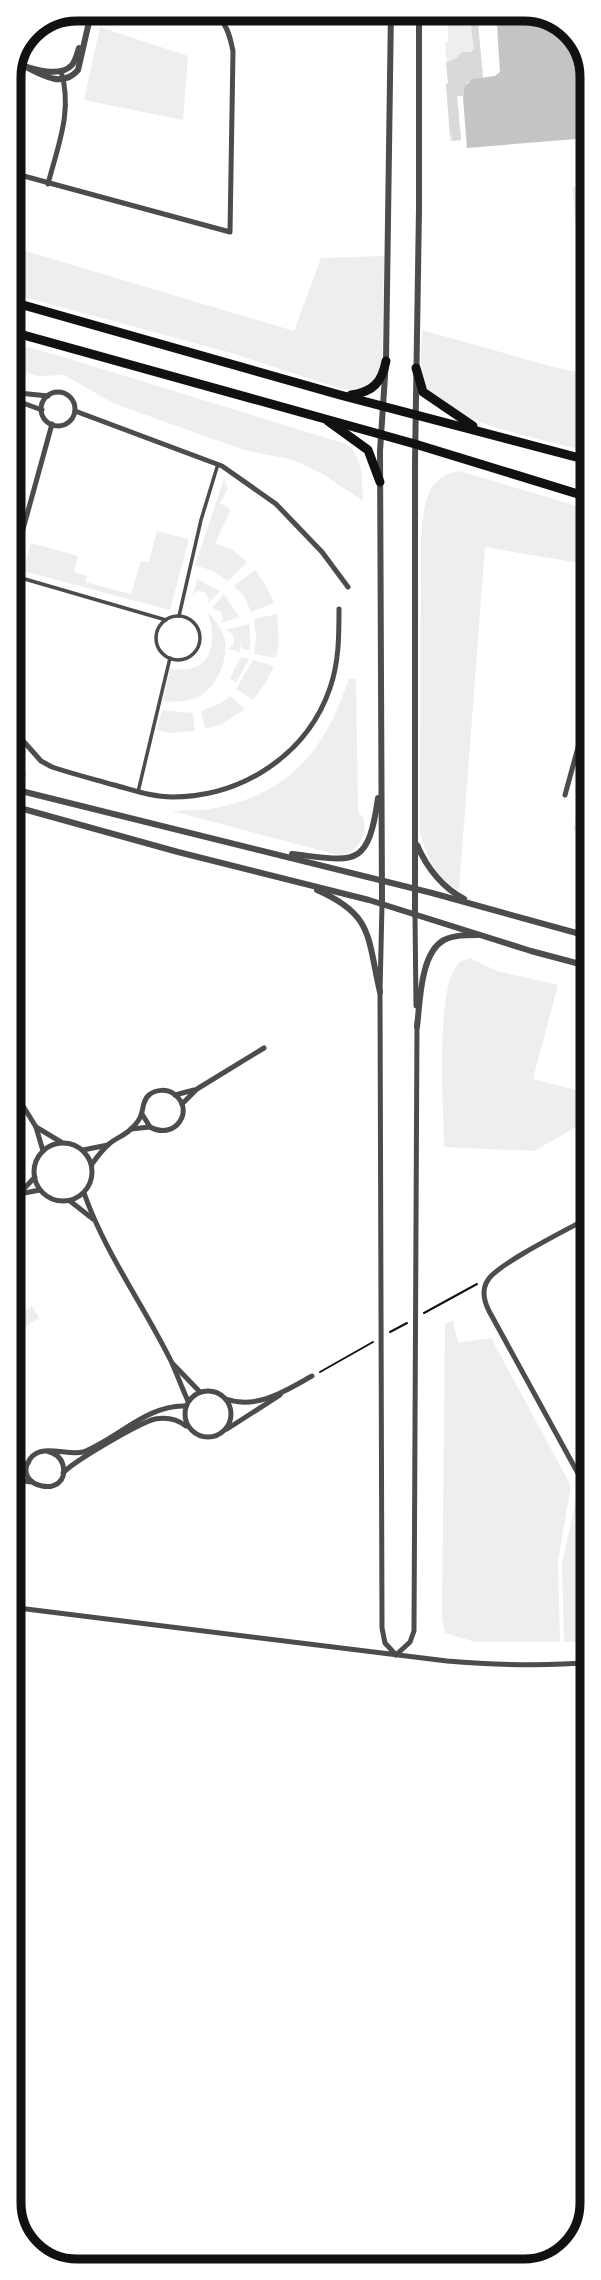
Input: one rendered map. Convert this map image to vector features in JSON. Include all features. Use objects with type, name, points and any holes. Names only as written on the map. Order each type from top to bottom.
[{"type":"highway","points":[[21,304],[580,458]]},
{"type":"highway","points":[[21,334],[381,434],[580,495]]},
{"type":"highway","points":[[341,394],[363,393],[375,387],[381,378],[386,360]]},
{"type":"highway","points":[[416,369],[424,392],[484,432]]},
{"type":"highway","points":[[324,418],[368,450],[380,482]]},
{"type":"street","points":[[21,176],[230,232],[233,51],[228,29],[221,21]]},
{"type":"street","points":[[391,21],[386,360],[380,482],[382,1628],[385,1643],[396,1655]]},
{"type":"street","points":[[396,1655],[410,1642],[414,1631],[417,1027],[415,413],[419,21]]},
{"type":"street","points":[[22,65],[61,71],[71,67],[89,22]]},
{"type":"street","points":[[22,66],[43,76],[63,80],[72,77],[78,70],[89,22]]},
{"type":"street","points":[[48,184],[67,112],[61,71]]},
{"type":"street","points":[[21,393],[48,396],[64,393],[73,400],[75,411],[71,420],[62,425],[52,424],[45,419],[42,405],[48,396]]},
{"type":"street","points":[[21,402],[42,410]]},
{"type":"street","points":[[75,411],[218,464],[276,504],[322,552],[348,587]]},
{"type":"street","points":[[21,535],[52,424]]},
{"type":"street","points":[[180,616],[201,520],[218,464]]},
{"type":"street","points":[[21,581],[166,620]]},
{"type":"street","points":[[21,738],[41,761],[52,767],[138,792],[173,797],[208,793],[244,782],[266,771],[295,747],[318,717],[331,686],[338,650],[339,609]]},
{"type":"street","points":[[186,617],[197,626],[200,632],[199,646],[195,652],[184,659],[170,658],[160,651],[156,639],[159,627],[166,620],[186,617]]},
{"type":"street","points":[[138,792],[170,658]]},
{"type":"street","points":[[565,795],[580,740]]},
{"type":"street","points":[[268,852],[346,859],[357,856],[373,831],[381,779]]},
{"type":"street","points":[[21,791],[382,880],[580,934]]},
{"type":"street","points":[[21,808],[382,904],[580,964]]},
{"type":"street","points":[[416,838],[421,854],[446,888],[478,906]]},
{"type":"street","points":[[299,883],[336,899],[359,917],[365,926],[380,992]]},
{"type":"street","points":[[417,1027],[424,975],[437,946],[456,936],[482,934]]},
{"type":"street","points":[[182,1104],[197,1089],[264,1048]]},
{"type":"street","points":[[175,1095],[197,1089]]},
{"type":"street","points":[[92,1164],[108,1145],[131,1129],[142,1114],[145,1100],[155,1091],[169,1091],[182,1104],[182,1117],[174,1128],[162,1131],[150,1127],[131,1129]]},
{"type":"street","points":[[21,1103],[36,1127],[43,1151]]},
{"type":"street","points":[[142,1114],[150,1127]]},
{"type":"street","points":[[36,1127],[62,1143]]},
{"type":"street","points":[[62,1143],[73,1144],[83,1150],[92,1164],[91,1182],[84,1193],[64,1202],[50,1198],[40,1190],[34,1177],[35,1166],[43,1151],[62,1143]]},
{"type":"street","points":[[83,1150],[108,1145]]},
{"type":"street","points":[[21,1192],[34,1177]]},
{"type":"street","points":[[21,1194],[40,1190]]},
{"type":"street","points":[[84,1193],[93,1219],[171,1362],[187,1403],[185,1420],[190,1429]]},
{"type":"street","points":[[70,1201],[93,1219]]},
{"type":"street","points":[[580,1223],[499,1268],[490,1276],[484,1292],[489,1311],[580,1474]]},
{"type":"street","points":[[171,1362],[200,1392]]},
{"type":"street","points":[[21,1481],[40,1487],[52,1486],[79,1460],[153,1420],[173,1419],[201,1436],[220,1433],[312,1376]]},
{"type":"street","points":[[21,1465],[36,1453],[83,1452],[148,1416],[187,1403],[200,1392],[211,1391],[236,1403],[253,1403],[286,1391]]},
{"type":"street","points":[[220,1433],[231,1417],[226,1399]]},
{"type":"street","points":[[47,1451],[62,1461],[63,1473]]},
{"type":"street","points":[[28,1462],[28,1475],[35,1484]]},
{"type":"street","points":[[573,1463],[580,1469]]},
{"type":"street","points":[[21,1608],[396,1655],[502,1665],[580,1663]]},
{"type":"path","points":[[426,1312],[490,1276]]},
{"type":"path","points":[[390,1332],[414,1319]]},
{"type":"path","points":[[312,1376],[378,1339]]},
{"type":"shaded area","points":[[448,21],[478,21],[483,77],[467,82],[463,96],[457,96],[461,140],[450,141],[445,43],[448,42]]},
{"type":"shaded area","points":[[473,21],[478,21],[483,77],[467,82],[463,96],[457,96],[461,140],[452,141],[446,63],[457,58],[462,52],[474,49]]},
{"type":"shaded area","points":[[100,27],[188,56],[183,120],[84,100]]},
{"type":"shaded area","points":[[572,187],[580,187],[580,261],[579,261]]},
{"type":"shaded area","points":[[21,250],[294,331],[321,258],[384,256],[382,362],[373,381],[366,386],[341,389],[228,352],[21,296]]},
{"type":"shaded area","points":[[422,330],[580,373],[580,449],[503,430],[456,412],[427,389],[422,376]]},
{"type":"shaded area","points":[[21,345],[346,444],[359,462],[363,501],[321,473],[293,460],[244,450],[115,404],[64,375],[37,376],[21,371]]},
{"type":"shaded area","points":[[459,471],[580,507],[580,563],[485,547],[459,890],[439,874],[420,833],[421,538],[428,496],[432,487],[447,474]]},
{"type":"shaded area","points":[[224,479],[228,489],[220,503],[231,510],[215,543],[233,550],[247,562],[228,581],[213,571],[195,565]]},
{"type":"shaded area","points":[[157,531],[189,539],[170,610],[23,571],[31,543],[78,556],[74,572],[87,576],[85,582],[131,594],[141,561],[149,562]]},
{"type":"shaded area","points":[[255,570],[274,603],[251,612],[244,596],[234,586]]},
{"type":"shaded area","points":[[197,579],[220,591],[207,604],[209,599],[205,592],[197,591],[193,595]]},
{"type":"shaded area","points":[[224,594],[239,617],[221,623],[221,612],[212,608]]},
{"type":"shaded area","points":[[208,612],[221,629],[225,641],[225,658],[215,682],[196,698],[163,701],[170,669],[184,670],[195,667],[203,663],[208,656],[212,636]]},
{"type":"shaded area","points":[[277,614],[279,643],[276,658],[254,654],[254,619]]},
{"type":"shaded area","points":[[250,624],[250,650],[242,649],[242,639],[240,652],[228,649],[233,645],[234,638],[230,632],[224,630]]},
{"type":"shaded area","points":[[241,657],[249,659],[236,683],[230,678]]},
{"type":"shaded area","points":[[253,660],[274,666],[253,700],[236,689]]},
{"type":"shaded area","points":[[356,678],[358,811],[365,826],[361,841],[350,852],[343,855],[332,853],[172,811],[210,809],[234,803],[268,790],[283,780],[297,769],[320,741],[349,679]]},
{"type":"shaded area","points":[[230,696],[245,709],[220,725],[205,729],[201,711]]},
{"type":"shaded area","points":[[162,710],[193,713],[195,731],[170,733],[157,730]]},
{"type":"shaded area","points":[[21,764],[27,773],[23,785],[21,784]]},
{"type":"shaded area","points":[[580,802],[580,832],[573,830]]},
{"type":"shaded area","points":[[470,958],[497,971],[558,985],[533,1079],[580,1091],[580,1125],[534,1151],[444,1147],[444,1021],[452,975],[460,962]]},
{"type":"shaded area","points":[[32,1306],[39,1318],[21,1329],[21,1313]]},
{"type":"shaded area","points":[[453,1320],[458,1343],[491,1338],[571,1486],[558,1561],[560,1642],[475,1642],[445,1633],[442,1617],[445,1324]]},
{"type":"shaded area","points":[[578,1491],[580,1642],[564,1642],[562,1564]]},
{"type":"building","points":[[497,21],[535,22],[552,28],[561,35],[573,49],[579,66],[580,139],[467,148],[463,98],[465,86],[472,79],[495,76],[500,72]]}]
